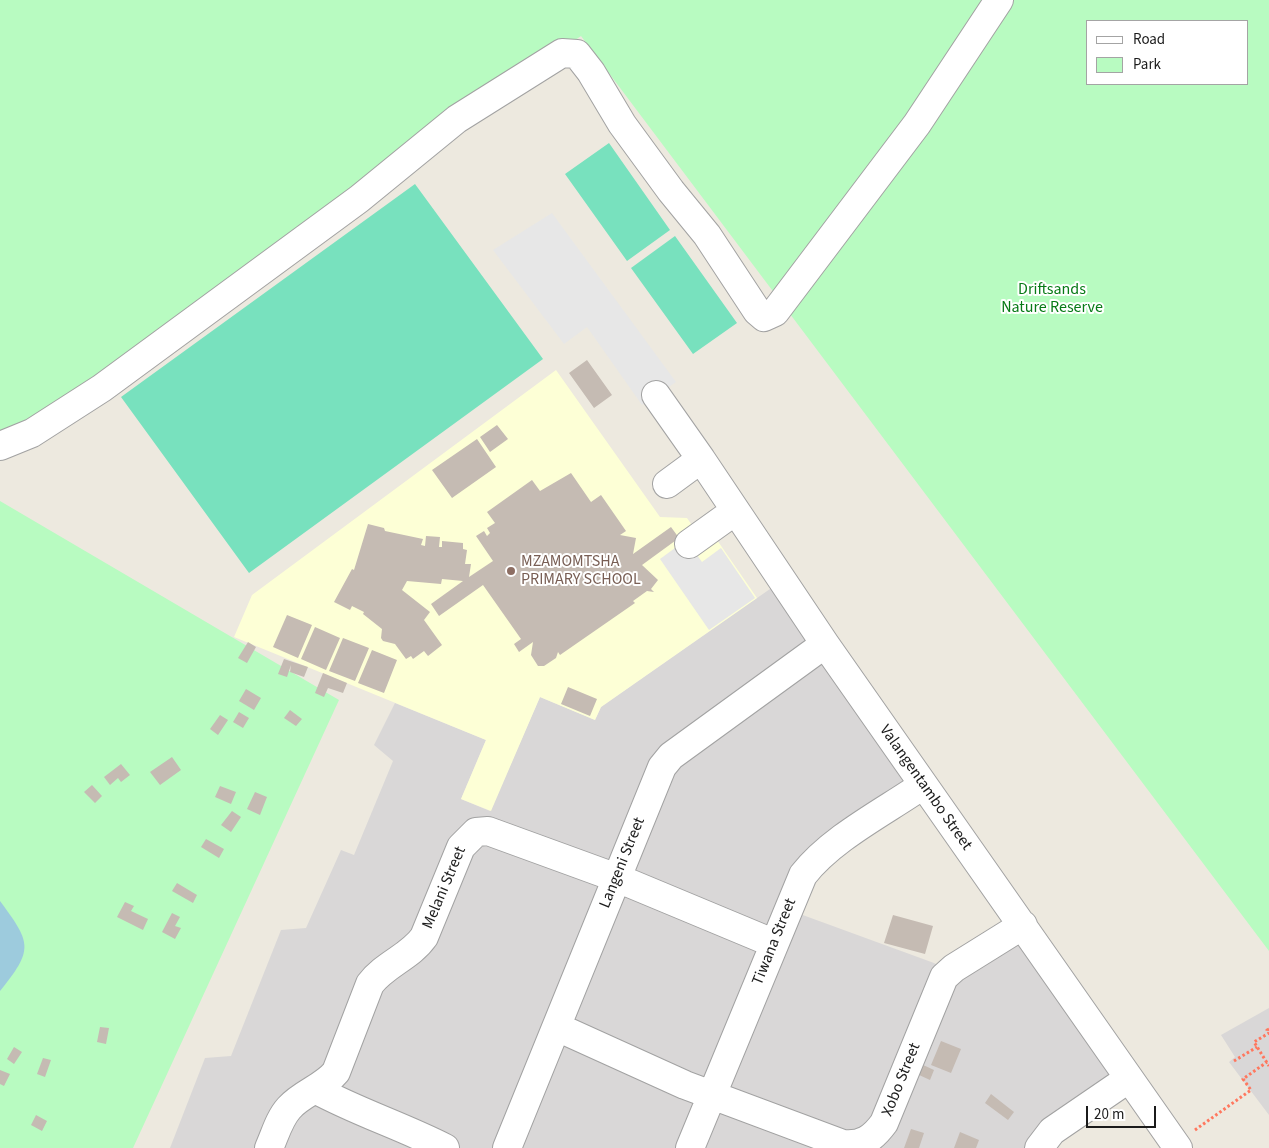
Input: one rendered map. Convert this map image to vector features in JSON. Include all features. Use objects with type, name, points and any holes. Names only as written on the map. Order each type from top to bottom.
[{"type":"street","points":[[0,446],[32,433],[102,388],[359,199],[457,119],[562,53],[577,54],[591,72],[622,124],[671,192],[707,235],[757,311],[764,317],[775,312],[917,124],[999,0]]},
{"type":"street","name":"Valangentambo Street","points":[[656,395],[824,644],[1023,925],[1128,1079],[1177,1146]]},
{"type":"street","points":[[667,484],[700,459]]},
{"type":"street","points":[[689,544],[735,511]]},
{"type":"street","name":"Langeni Street","points":[[507,1148],[659,773],[666,761],[824,644]]},
{"type":"street","name":"Tiwana Street","points":[[690,1148],[803,875],[813,862],[923,785]]},
{"type":"street","name":"Melani Street","points":[[269,1148],[286,1112],[297,1101],[331,1078],[340,1063],[370,984],[381,970],[416,946],[424,937],[462,847],[468,838],[476,832],[488,831],[617,878],[774,943]]},
{"type":"street","name":"Xobo Street","points":[[557,1027],[685,1085],[843,1144],[854,1146],[867,1141],[884,1123],[944,976],[1023,925]]},
{"type":"street","points":[[1039,1148],[1052,1131],[1128,1079]]},
{"type":"street","points":[[315,1089],[340,1102],[418,1134],[444,1148]]},
{"type":"path","points":[[1177,1146],[1251,1090],[1243,1079],[1268,1064],[1254,1042],[1269,1033],[1267,1030],[1269,1029]]},
{"type":"path","points":[[1234,1061],[1257,1047]]},
{"type":"shaded area","points":[[552,213],[676,382],[642,405],[587,327],[564,344],[493,250]]},
{"type":"shaded area","name":"MZAMOMTSHA PRIMARY SCHOOL","points":[[556,370],[660,517],[687,518],[707,547],[717,540],[757,598],[601,707],[595,720],[540,697],[491,811],[461,799],[486,740],[234,637],[252,595]]},
{"type":"shaded area","points":[[686,540],[702,562],[721,548],[755,598],[709,630],[660,559]]},
{"type":"shaded area","points":[[780,582],[923,789],[836,847],[789,910],[934,963],[951,972],[1023,927],[1127,1078],[1037,1148],[170,1148],[205,1058],[231,1056],[281,930],[306,928],[341,850],[354,855],[393,761],[374,745],[395,703],[486,740],[461,799],[490,811],[540,697],[595,720],[601,707]]},
{"type":"shaded area","points":[[1269,1008],[1269,1115],[1229,1062],[1235,1057],[1221,1035]]},
{"type":"green space","name":"Driftsands Nature Reserve","points":[[0,0],[1269,0],[1269,951],[581,36],[0,444]]},
{"type":"green space","points":[[609,143],[670,230],[627,261],[565,174]]},
{"type":"green space","points":[[415,184],[543,359],[249,573],[121,397]]},
{"type":"green space","points":[[675,236],[737,323],[693,354],[631,268]]},
{"type":"green space","points":[[0,501],[339,700],[133,1148],[0,1148]]},
{"type":"water","points":[[0,901],[18,927],[23,937],[24,946],[19,965],[0,991]]},
{"type":"building","points":[[587,360],[612,395],[594,408],[569,373]]},
{"type":"building","points":[[497,425],[508,439],[490,452],[480,437]]},
{"type":"building","points":[[477,439],[496,467],[452,498],[432,470]]},
{"type":"building","points":[[571,473],[591,502],[601,495],[626,531],[620,535],[636,538],[633,554],[671,527],[679,538],[642,565],[658,580],[651,589],[654,592],[647,591],[633,601],[635,603],[560,655],[558,652],[556,658],[544,666],[538,666],[531,655],[533,642],[519,652],[514,644],[521,639],[483,585],[439,616],[431,604],[463,581],[442,579],[441,584],[407,581],[402,590],[430,612],[424,620],[442,645],[428,656],[424,651],[413,659],[411,656],[406,659],[395,644],[383,641],[381,638],[382,629],[363,614],[364,612],[352,606],[350,610],[334,602],[352,569],[354,570],[368,524],[384,528],[385,531],[423,539],[421,545],[425,546],[426,536],[440,537],[439,547],[442,547],[442,541],[463,543],[463,549],[467,550],[465,564],[471,564],[469,577],[493,561],[476,536],[484,531],[487,536],[490,533],[487,528],[495,523],[487,512],[532,480],[540,491]]},
{"type":"building","points":[[287,615],[312,625],[298,658],[273,647]]},
{"type":"building","points":[[315,627],[340,638],[326,670],[301,659]]},
{"type":"building","points":[[343,638],[369,648],[355,681],[329,671]]},
{"type":"building","points":[[248,642],[256,647],[247,663],[238,658]]},
{"type":"building","points":[[372,650],[397,660],[384,693],[358,683]]},
{"type":"building","points":[[284,659],[308,667],[304,677],[290,672],[291,665],[287,677],[278,674]]},
{"type":"building","points":[[323,673],[347,683],[343,693],[328,688],[324,697],[315,693]]},
{"type":"building","points":[[568,687],[597,699],[590,716],[561,704]]},
{"type":"building","points":[[246,689],[261,698],[254,710],[239,701]]},
{"type":"building","points":[[290,710],[302,719],[296,726],[284,718]]},
{"type":"building","points":[[239,712],[249,718],[243,728],[233,722]]},
{"type":"building","points":[[220,715],[228,720],[218,735],[210,729]]},
{"type":"building","points":[[172,757],[181,770],[160,785],[150,772]]},
{"type":"building","points":[[121,764],[130,775],[121,782],[118,778],[110,785],[104,777]]},
{"type":"building","points":[[92,785],[102,796],[95,803],[84,792]]},
{"type":"building","points":[[220,786],[236,792],[231,804],[215,797]]},
{"type":"building","points":[[255,792],[267,797],[260,815],[247,809]]},
{"type":"building","points":[[232,811],[241,817],[231,832],[221,825]]},
{"type":"building","points":[[206,839],[224,849],[219,858],[201,847]]},
{"type":"building","points":[[177,883],[197,895],[193,903],[172,891]]},
{"type":"building","points":[[125,902],[134,906],[131,911],[148,919],[143,930],[117,917]]},
{"type":"building","points":[[172,913],[180,917],[175,926],[181,928],[175,939],[162,932]]},
{"type":"building","points":[[893,915],[933,926],[925,954],[884,943]]},
{"type":"building","points":[[100,1027],[109,1028],[106,1044],[97,1042]]},
{"type":"building","points":[[941,1041],[961,1049],[951,1073],[931,1065]]},
{"type":"building","points":[[14,1047],[22,1052],[14,1064],[7,1059]]},
{"type":"building","points":[[43,1058],[51,1060],[45,1077],[37,1074]]},
{"type":"building","points":[[921,1064],[934,1070],[930,1080],[917,1074]]},
{"type":"building","points":[[0,1070],[10,1074],[4,1086],[0,1084]]},
{"type":"building","points":[[991,1094],[1014,1112],[1008,1120],[985,1103]]},
{"type":"building","points":[[36,1115],[47,1121],[42,1131],[31,1125]]},
{"type":"building","points":[[911,1129],[924,1133],[919,1148],[904,1148]]},
{"type":"building","points":[[960,1132],[979,1140],[976,1148],[954,1148]]},
{"type":"place","name":"MZAMOMTSHA PRIMARY SCHOOL","points":[[511,571]]}]
